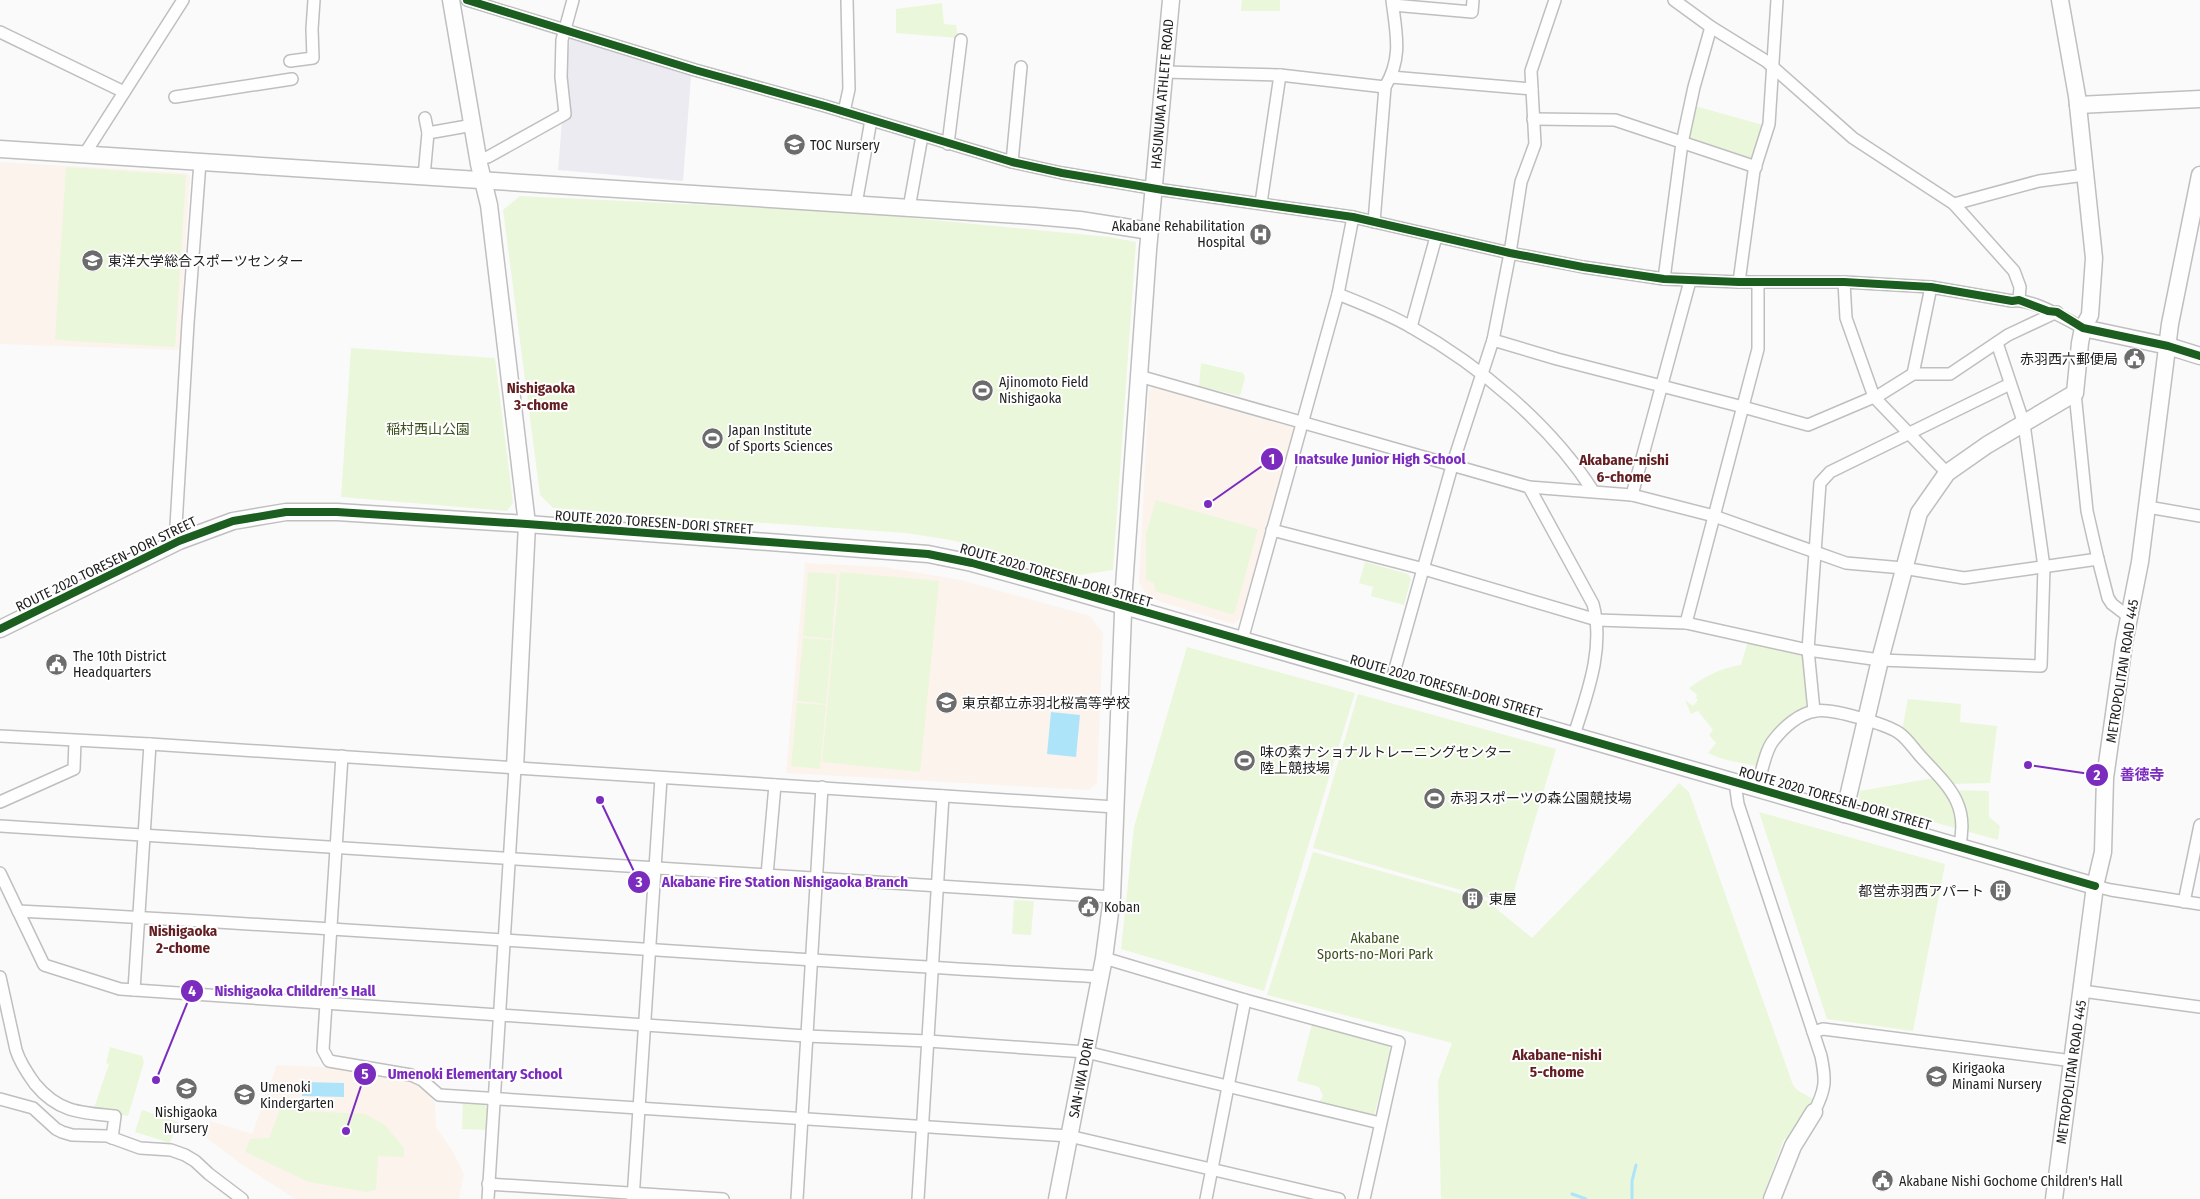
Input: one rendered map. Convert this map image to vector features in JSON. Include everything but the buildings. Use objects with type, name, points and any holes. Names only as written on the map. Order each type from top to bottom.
[{"type":"street","points":[[84,155],[183,0]]},
{"type":"street","points":[[290,61],[313,58],[312,28],[314,0]]},
{"type":"street","points":[[451,0],[483,181],[489,205],[527,524],[510,858],[488,1199]]},
{"type":"street","points":[[468,0],[695,70],[844,112],[948,144],[1012,162],[1062,173],[1154,189],[1353,217],[1510,253],[1583,267],[1664,279],[1739,282],[1844,282],[1931,287],[2012,301],[2019,300],[2057,312],[2084,328],[2168,346],[2200,356]]},
{"type":"street","points":[[479,159],[488,157],[565,114],[561,77],[562,40],[573,0]]},
{"type":"street","points":[[844,112],[849,89],[847,0]]},
{"type":"street","name":"HASUNUMA ATHLETE ROAD","points":[[1123,606],[1150,231],[1170,0]]},
{"type":"street","points":[[1374,222],[1388,82],[1398,52],[1393,2],[1472,12],[1473,0]]},
{"type":"street","points":[[1391,683],[1452,466],[1484,375],[1493,340],[1510,253],[1521,182],[1535,144],[1531,71],[1555,0]]},
{"type":"street","points":[[1675,0],[1711,27],[1766,61],[1853,138],[1954,204],[2014,272],[2020,287],[2019,300]]},
{"type":"street","points":[[1739,282],[1756,166],[1767,136],[1769,124],[1777,0]]},
{"type":"street","points":[[2060,0],[2078,105],[2094,258],[2090,315],[2080,343],[2076,393],[2087,512],[2108,598],[2112,604],[2129,617]]},
{"type":"street","points":[[1664,279],[1682,143],[1694,87],[1711,27]]},
{"type":"street","points":[[0,32],[124,92]]},
{"type":"street","points":[[948,144],[962,40]]},
{"type":"street","points":[[1012,162],[1022,68]]},
{"type":"street","points":[[1164,72],[1280,75],[1532,89]]},
{"type":"street","points":[[1261,203],[1280,75]]},
{"type":"street","points":[[175,97],[292,78]]},
{"type":"street","points":[[2078,105],[2200,99]]},
{"type":"street","points":[[424,176],[428,133],[425,118]]},
{"type":"street","points":[[1534,119],[1615,120],[1756,166]]},
{"type":"street","points":[[856,204],[871,120]]},
{"type":"street","points":[[428,133],[473,125]]},
{"type":"street","points":[[909,208],[922,136]]},
{"type":"street","points":[[0,149],[856,204],[1080,220],[1150,231]]},
{"type":"street","points":[[178,540],[176,526],[177,507],[200,162]]},
{"type":"street","points":[[1954,204],[2039,181],[2085,175]]},
{"type":"street","name":"METROPOLITAN ROAD 445","points":[[2054,1199],[2095,886],[2103,852],[2105,778],[2129,617],[2139,568],[2148,507],[2170,324],[2196,213],[2200,175]]},
{"type":"street","points":[[1242,640],[1338,294],[1353,217]]},
{"type":"street","points":[[1411,327],[1436,237]]},
{"type":"street","points":[[1632,495],[1690,281]]},
{"type":"street","points":[[1686,623],[1758,350],[1758,282]]},
{"type":"street","points":[[1844,282],[1846,318],[1874,397],[1947,473]]},
{"type":"street","points":[[1913,374],[1931,287]]},
{"type":"street","points":[[1338,294],[1411,327],[1484,375],[1560,446],[1593,491]]},
{"type":"street","points":[[1493,340],[1556,360],[1743,407],[1808,426],[1874,397],[1913,374],[1950,374],[2008,335],[2057,312]]},
{"type":"street","points":[[1272,530],[1424,569],[1597,620],[1686,623],[1808,650],[1880,660],[2040,666],[2044,567],[2024,424],[1997,343]]},
{"type":"street","points":[[1139,376],[1529,487],[1632,495],[1714,516],[1814,550],[1846,563],[1903,568],[1964,578],[2098,559]]},
{"type":"street","points":[[1814,711],[1808,650],[1820,483],[1830,472],[2010,384]]},
{"type":"street","points":[[1844,814],[1880,660],[1919,513],[1947,473],[1987,445],[2076,393]]},
{"type":"street","points":[[1529,487],[1593,604],[1597,620],[1594,673],[1574,735]]},
{"type":"street","points":[[2148,507],[2200,516]]},
{"type":"street","name":"ROUTE 2020 TORESEN-DORI STREET","points":[[0,630],[178,540],[233,521],[286,512],[337,512],[527,524],[928,554],[972,563],[2095,886]]},
{"type":"street","name":"SAN-IWA DORI","points":[[1057,1199],[1104,958],[1112,897],[1123,606]]},
{"type":"street","points":[[1757,788],[1771,743],[1796,718],[1814,711],[1835,711],[1899,733],[1953,792],[1960,811],[1963,832],[1959,848]]},
{"type":"street","points":[[0,736],[342,756],[1115,807]]},
{"type":"street","points":[[0,802],[74,769],[75,741]]},
{"type":"street","points":[[134,990],[150,744]]},
{"type":"street","points":[[342,756],[323,1050],[328,1061],[411,1075],[422,1080],[439,1095],[1069,1136],[1339,1199]]},
{"type":"street","points":[[633,1196],[661,778]]},
{"type":"street","points":[[1735,782],[1738,804],[1813,1032],[1826,1080],[1822,1098],[1793,1146],[1772,1199]]},
{"type":"street","points":[[767,875],[775,785]]},
{"type":"street","points":[[797,1199],[822,788]]},
{"type":"street","points":[[918,1199],[943,796]]},
{"type":"street","points":[[2184,902],[2200,825]]},
{"type":"street","points":[[0,826],[1112,897]]},
{"type":"street","points":[[0,873],[44,965],[120,989],[326,1004],[644,1023],[806,1036],[928,1041],[1086,1052],[1380,1123]]},
{"type":"street","points":[[2095,886],[2200,904]]},
{"type":"street","points":[[18,911],[1100,978]]},
{"type":"street","points":[[1104,958],[1245,1000],[1399,1042],[1364,1199]]},
{"type":"street","points":[[0,977],[16,1050],[20,1062],[28,1075],[48,1099],[58,1106],[82,1113],[115,1116],[112,1138]]},
{"type":"street","points":[[2082,991],[2200,1007]]},
{"type":"street","points":[[1206,1199],[1245,1000]]},
{"type":"street","points":[[1813,1032],[1823,1030],[2072,1061]]},
{"type":"street","points":[[0,1099],[33,1108],[56,1129],[62,1132],[72,1135],[112,1138],[140,1148],[171,1150],[185,1155],[242,1199]]},
{"type":"street","points":[[488,1184],[633,1196],[723,1199]]},
{"type":"shaded area","points":[[570,39],[691,76],[683,181],[558,170],[562,122],[567,119],[564,80]]},
{"type":"shaded area","name":"東洋大学総合スポーツセンター","points":[[0,162],[187,173],[190,177],[179,349],[0,344]]},
{"type":"shaded area","points":[[1153,387],[1289,426],[1293,430],[1241,618],[1233,624],[1152,599],[1139,582],[1149,390]]},
{"type":"shaded area","name":"東京都立赤羽北桜高等学校","points":[[805,563],[884,567],[961,580],[1090,616],[1103,633],[1097,783],[1089,790],[786,773]]},
{"type":"shaded area","points":[[277,1065],[322,1067],[419,1083],[435,1103],[436,1127],[453,1152],[464,1174],[459,1199],[295,1199],[241,1164],[205,1137],[210,1121],[252,1134]]},
{"type":"green space","points":[[1242,0],[1280,0],[1280,11],[1241,11]]},
{"type":"green space","points":[[942,3],[944,24],[956,25],[958,38],[896,33],[896,9]]},
{"type":"green space","points":[[1695,106],[1763,125],[1752,161],[1690,140],[1687,136]]},
{"type":"green space","name":"東洋大学総合スポーツセンター","points":[[66,167],[186,175],[175,347],[55,340]]},
{"type":"green space","name":"Japan Institute of Sports Sciences","points":[[520,196],[850,212],[1110,237],[1136,242],[1113,570],[1079,575],[951,540],[906,533],[553,508],[540,495],[503,210]]},
{"type":"green space","name":"稲村西山公園","points":[[351,348],[495,358],[513,503],[507,511],[341,497]]},
{"type":"green space","points":[[1201,363],[1243,373],[1245,378],[1240,396],[1199,386]]},
{"type":"green space","points":[[1156,500],[1258,529],[1234,615],[1155,591],[1154,583],[1146,580],[1146,534]]},
{"type":"green space","points":[[1365,562],[1408,574],[1411,579],[1404,605],[1371,596],[1373,587],[1359,583]]},
{"type":"green space","points":[[808,572],[837,574],[832,639],[803,636]]},
{"type":"green space","points":[[840,572],[939,581],[920,772],[822,762]]},
{"type":"green space","points":[[803,638],[832,640],[826,704],[797,701]]},
{"type":"green space","points":[[1748,641],[1806,657],[1806,708],[1792,716],[1760,767],[1727,760],[1708,753],[1716,743],[1709,735],[1713,730],[1698,711],[1691,714],[1685,700],[1693,706],[1698,700],[1696,698],[1697,695],[1689,688],[1713,673],[1741,665]]},
{"type":"green space","name":"味の素ナショナルトレーニングセンター 陸上競技場","points":[[1187,647],[1355,693],[1264,991],[1121,949],[1134,827]]},
{"type":"green space","name":"赤羽スポーツの森公園競技場","points":[[1358,694],[1556,749],[1510,904],[1313,848]]},
{"type":"green space","points":[[1908,699],[1961,704],[1960,722],[1997,726],[1990,783],[1952,784],[1902,730]]},
{"type":"green space","points":[[797,703],[826,705],[820,769],[791,766]]},
{"type":"green space","points":[[1934,778],[1950,793],[1959,829],[1862,803],[1859,798],[1860,791]]},
{"type":"green space","name":"Akabane Sports-no-Mori Park","points":[[1679,783],[1689,792],[1793,1085],[1797,1090],[1813,1099],[1789,1140],[1784,1139],[1762,1199],[1441,1199],[1438,1081],[1452,1043],[1267,995],[1313,852],[1487,901],[1532,938],[1610,858]]},
{"type":"green space","points":[[1956,790],[1989,791],[1989,817],[2000,826],[1998,840],[1966,831]]},
{"type":"green space","points":[[1759,812],[1945,864],[1913,1031],[1827,1019]]},
{"type":"green space","points":[[1014,900],[1034,901],[1031,935],[1012,934]]},
{"type":"green space","points":[[1312,1024],[1388,1046],[1391,1051],[1374,1116],[1319,1102],[1323,1096],[1319,1087],[1297,1081]]},
{"type":"green space","points":[[110,1047],[142,1056],[144,1062],[128,1116],[93,1111],[109,1064],[106,1063]]},
{"type":"green space","points":[[283,1102],[305,1103],[305,1111],[365,1114],[385,1125],[404,1148],[404,1157],[378,1156],[376,1190],[366,1192],[309,1182],[245,1152],[250,1139],[269,1138]]},
{"type":"green space","points":[[463,1102],[483,1103],[488,1109],[487,1130],[462,1129]]},
{"type":"green space","points":[[142,1110],[178,1122],[170,1143],[135,1132]]},
{"type":"water","points":[[1051,712],[1080,715],[1076,757],[1047,754]]},
{"type":"water","points":[[303,1082],[344,1083],[344,1097],[302,1096]]},
{"type":"waterway","points":[[1632,1199],[1632,1181],[1636,1165]]},
{"type":"waterway","points":[[1572,1194],[1586,1199]]},
{"type":"cycle path","points":[[467,0],[695,70],[825,106],[1012,162],[1062,173],[1163,190],[1353,217],[1510,253],[1583,267],[1664,279],[1739,282],[1844,282],[1931,287],[2012,301],[2019,300],[2048,311],[2057,312],[2083,328],[2168,346],[2200,356]]},
{"type":"cycle path","points":[[0,629],[179,541],[233,521],[286,512],[337,512],[527,524],[928,554],[972,563],[1048,584],[2095,886]]},
{"type":"place","name":"TOC Nursery","points":[[794,145]]},
{"type":"place","name":"Akabane Rehabilitation Hospital","points":[[1261,234]]},
{"type":"place","name":"東洋大学総合スポーツセンター","points":[[92,261]]},
{"type":"place","name":"赤羽西六郵便局","points":[[2134,359]]},
{"type":"place","name":"Ajinomoto Field Nishigaoka","points":[[983,390]]},
{"type":"place","name":"Japan Institute of Sports Sciences","points":[[712,438]]},
{"type":"place","name":"Inatsuke Junior High School","points":[[1208,504]]},
{"type":"place","name":"The 10th District Headquarters","points":[[57,664]]},
{"type":"place","name":"東京都立赤羽北桜高等学校","points":[[946,703]]},
{"type":"place","name":"味の素ナショナルトレーニングセンター 陸上競技場","points":[[1244,760]]},
{"type":"place","name":"善徳寺","points":[[2028,765]]},
{"type":"place","name":"赤羽スポーツの森公園競技場","points":[[1434,798]]},
{"type":"place","name":"Akabane Fire Station Nishigaoka Branch","points":[[600,800]]},
{"type":"place","name":"都営赤羽西アパート","points":[[2000,891]]},
{"type":"place","name":"東屋","points":[[1473,899]]},
{"type":"place","name":"Koban","points":[[1088,907]]},
{"type":"place","name":"Kirigaoka Minami Nursery","points":[[1936,1076]]},
{"type":"place","name":"Nishigaoka Children's Hall","points":[[156,1080]]},
{"type":"place","name":"Nishigaoka Nursery","points":[[186,1089]]},
{"type":"place","name":"Umenoki Kindergarten","points":[[244,1095]]},
{"type":"place","name":"Umenoki Elementary School","points":[[346,1131]]},
{"type":"place","name":"Akabane Nishi Gochome Children's Hall","points":[[1883,1181]]},
{"type":"district","name":"Nishigaoka 3-chome","points":[[541,396]]},
{"type":"district","name":"Akabane-nishi 6-chome","points":[[1624,468]]},
{"type":"district","name":"Nishigaoka 2-chome","points":[[183,940]]},
{"type":"district","name":"Akabane-nishi 5-chome","points":[[1557,1064]]}]
